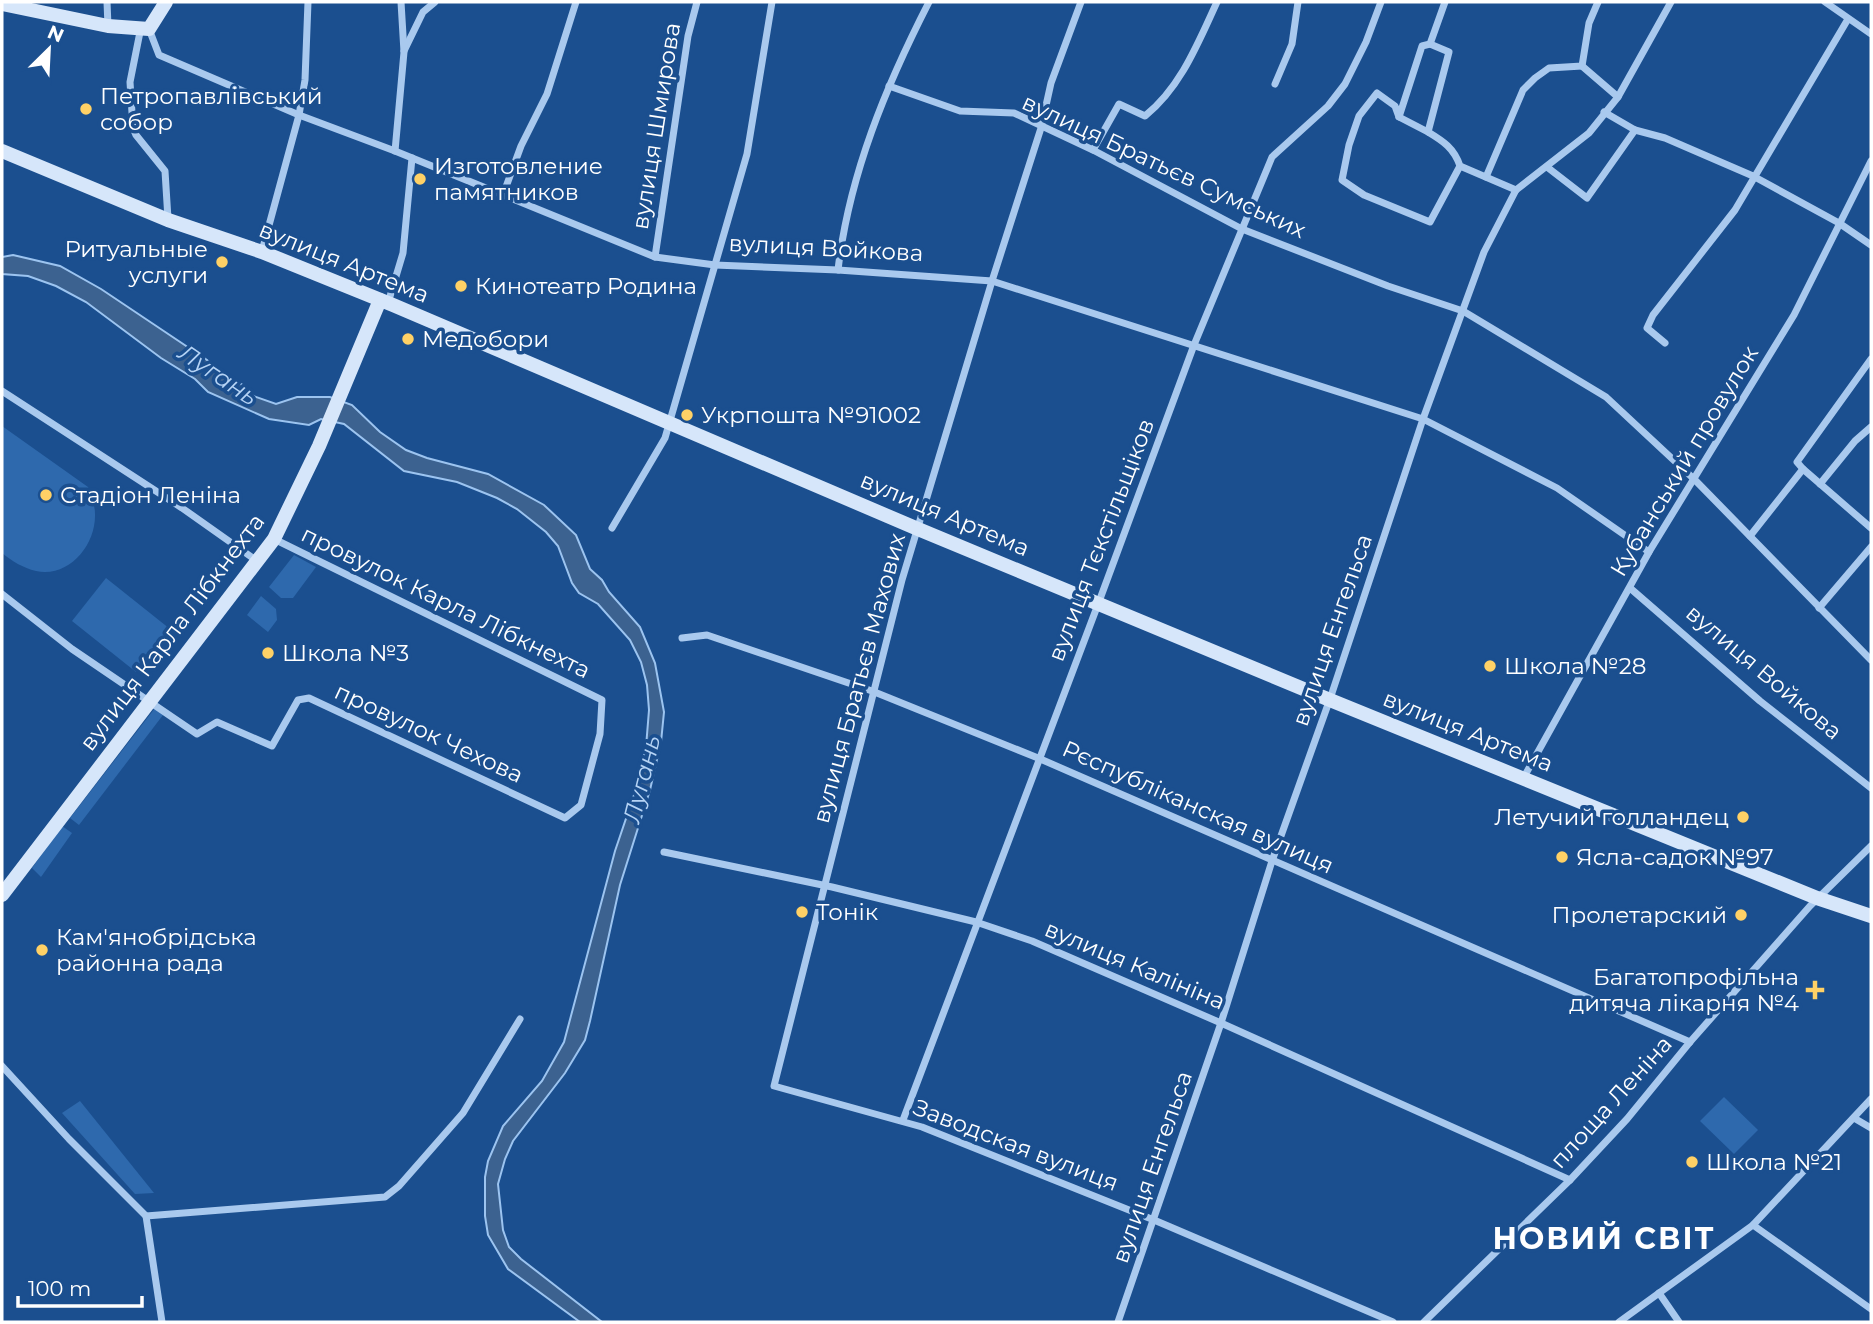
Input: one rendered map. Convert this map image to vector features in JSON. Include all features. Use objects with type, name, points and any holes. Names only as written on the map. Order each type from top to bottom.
[{"type":"street","points":[[107,2],[108,26]]},
{"type":"street","points":[[166,2],[145,28],[130,82],[133,128],[165,171],[168,220]]},
{"type":"street","points":[[262,252],[299,115],[305,80],[308,2]]},
{"type":"street","points":[[395,151],[404,52],[401,2]]},
{"type":"street","points":[[404,52],[423,12],[435,2]]},
{"type":"street","points":[[503,195],[521,146],[547,94],[576,2]]},
{"type":"street","name":"вулиця Шмирова","points":[[655,257],[688,36],[697,2]]},
{"type":"street","points":[[612,528],[665,438],[747,154],[772,2]]},
{"type":"street","points":[[838,270],[843,233],[862,158],[898,61],[929,2]]},
{"type":"street","name":"вулиця Братьєв Махових","points":[[774,1086],[873,691],[918,529],[1041,128],[1051,83],[1081,2]]},
{"type":"street","points":[[1093,150],[1119,104],[1145,116],[1156,107],[1186,68],[1217,2]]},
{"type":"street","points":[[1275,84],[1292,44],[1298,2]]},
{"type":"street","name":"вулиця Тєкстільщіков","points":[[902,1121],[1194,345],[1272,156],[1328,106],[1345,84],[1366,42],[1381,2]]},
{"type":"street","points":[[1430,44],[1445,2]]},
{"type":"street","points":[[1582,66],[1589,23],[1598,2]]},
{"type":"street","name":"вулиця Енгельса","points":[[1118,1322],[1423,419],[1484,252],[1516,190],[1589,133],[1618,97],[1671,2]]},
{"type":"street","points":[[1825,2],[1871,33]]},
{"type":"street","points":[[2,4],[108,26],[145,28]]},
{"type":"street","points":[[1665,343],[1647,328],[1653,315],[1687,268],[1725,225],[1848,19]]},
{"type":"street","name":"вулиця Войкова","points":[[145,28],[159,55],[299,115],[395,151],[655,257],[715,265],[838,270],[992,281],[1423,419],[1557,488],[1649,552]]},
{"type":"street","points":[[1399,117],[1422,46],[1430,44],[1449,52],[1428,132]]},
{"type":"street","points":[[1486,177],[1523,90],[1549,68],[1582,66],[1618,97]]},
{"type":"street","name":"вулиця Братьєв Сумських","points":[[890,86],[960,111],[1014,113],[1041,128],[1093,150],[1242,229],[1388,286],[1463,311],[1606,397],[1695,480],[1871,660]]},
{"type":"street","points":[[1377,93],[1395,106],[1399,117],[1449,145],[1460,166],[1430,222],[1364,195],[1342,180],[1349,145],[1359,116],[1377,93]]},
{"type":"street","points":[[1604,112],[1635,130],[1665,138],[1753,176],[1839,223],[1871,246]]},
{"type":"street","points":[[1547,167],[1587,198],[1635,130]]},
{"type":"street","name":"вулиця Артема","points":[[2,151],[168,220],[262,252],[384,302],[1329,700],[1817,898],[1871,916]]},
{"type":"street","points":[[384,302],[403,253],[412,158]]},
{"type":"street","name":"Кубанський провулок","points":[[1524,777],[1649,552],[1794,315],[1871,161]]},
{"type":"street","points":[[1460,166],[1516,190]]},
{"type":"street","name":"вулиця Карла Лібкнехта","points":[[2,895],[274,539],[302,482],[357,351],[384,302]]},
{"type":"street","points":[[1871,359],[1797,462],[1871,528]]},
{"type":"street","points":[[2,391],[182,508],[257,561]]},
{"type":"street","points":[[1820,485],[1855,441],[1871,427]]},
{"type":"street","points":[[1750,536],[1802,469]]},
{"type":"street","name":"провулок Карла Лібкнехта","points":[[274,539],[602,700]]},
{"type":"street","points":[[1819,608],[1871,547]]},
{"type":"street","name":"вулиця Войкова","points":[[1630,588],[1760,701],[1871,788]]},
{"type":"street","points":[[2,594],[72,649],[149,702]]},
{"type":"street","name":"Рєспубліканская вулиця","points":[[682,638],[708,635],[873,691],[1038,758],[1690,1042]]},
{"type":"street","name":"провулок Чехова","points":[[149,702],[197,734],[217,722],[272,746],[298,700],[309,698],[565,818],[581,805],[600,734],[602,700]]},
{"type":"street","name":"площа Леніна","points":[[1424,1322],[1570,1180],[1627,1119],[1690,1042],[1817,898],[1871,846]]},
{"type":"street","name":"вулиця Калініна","points":[[664,852],[824,885],[976,922],[1032,941],[1570,1180]]},
{"type":"street","points":[[146,1216],[385,1197],[399,1186],[463,1113],[520,1019]]},
{"type":"street","points":[[2,1066],[69,1139],[146,1216],[162,1322]]},
{"type":"street","name":"Заводская вулиця","points":[[774,1086],[902,1121],[1154,1220],[1393,1322]]},
{"type":"street","points":[[1619,1322],[1753,1225],[1871,1099]]},
{"type":"street","points":[[1854,1118],[1871,1128]]},
{"type":"street","points":[[1753,1225],[1871,1309]]},
{"type":"street","points":[[1659,1293],[1679,1322]]},
{"type":"shaded area","name":"Стадіон Леніна","points":[[2,426],[88,487],[95,510],[91,537],[78,557],[59,569],[48,572],[31,570],[2,553]]},
{"type":"shaded area","points":[[294,555],[316,567],[293,598],[281,598],[269,587]]},
{"type":"shaded area","points":[[106,578],[170,629],[136,672],[72,621]]},
{"type":"shaded area","points":[[261,596],[276,609],[277,620],[268,632],[247,615]]},
{"type":"shaded area","points":[[155,708],[163,715],[79,825],[70,818]]},
{"type":"shaded area","points":[[62,826],[72,833],[41,877],[32,868]]},
{"type":"shaded area","points":[[1724,1097],[1758,1130],[1734,1154],[1700,1121]]},
{"type":"shaded area","points":[[80,1101],[154,1193],[135,1194],[62,1113]]},
{"type":"water","name":"Лугань","points":[[13,255],[60,266],[101,289],[207,360],[223,376],[245,386],[245,393],[276,404],[297,397],[330,397],[352,405],[380,432],[406,450],[488,474],[544,505],[576,535],[590,569],[640,627],[655,663],[664,712],[661,742],[650,790],[620,885],[585,1040],[565,1073],[513,1141],[498,1184],[503,1230],[509,1247],[602,1322],[580,1322],[508,1269],[488,1235],[485,1177],[488,1161],[503,1126],[542,1081],[564,1042],[615,851],[635,792],[646,747],[649,710],[647,685],[641,662],[630,640],[598,604],[579,593],[572,583],[558,546],[546,532],[517,509],[457,482],[404,471],[344,424],[321,419],[309,425],[269,419],[208,392],[195,379],[161,358],[86,302],[56,286],[28,276],[2,274],[2,257]]},
{"type":"place","name":"Петропавлівський собор","points":[[86,109]]},
{"type":"place","name":"Изготовление памятников","points":[[420,179]]},
{"type":"place","name":"Ритуальные услуги","points":[[222,262]]},
{"type":"place","name":"Кинотеатр Родина","points":[[461,286]]},
{"type":"place","name":"Медобори","points":[[408,339]]},
{"type":"place","name":"Укрпошта №91002","points":[[687,415]]},
{"type":"place","name":"Стадіон Леніна","points":[[46,495]]},
{"type":"place","name":"Школа №3","points":[[268,653]]},
{"type":"place","name":"Школа №28","points":[[1490,666]]},
{"type":"place","name":"Летучий голландец","points":[[1743,817]]},
{"type":"place","name":"Ясла-садок №97","points":[[1562,857]]},
{"type":"place","name":"Тонік","points":[[802,912]]},
{"type":"place","name":"Пролетарский","points":[[1741,915]]},
{"type":"place","name":"Кам'янобрідська районна рада","points":[[42,950]]},
{"type":"place","name":"Багатопрофільна дитяча лікарня №4","points":[[1815,990]]},
{"type":"place","name":"Школа №21","points":[[1692,1162]]},
{"type":"district","name":"НОВИЙ СВІТ","points":[[1604,1239]]}]
